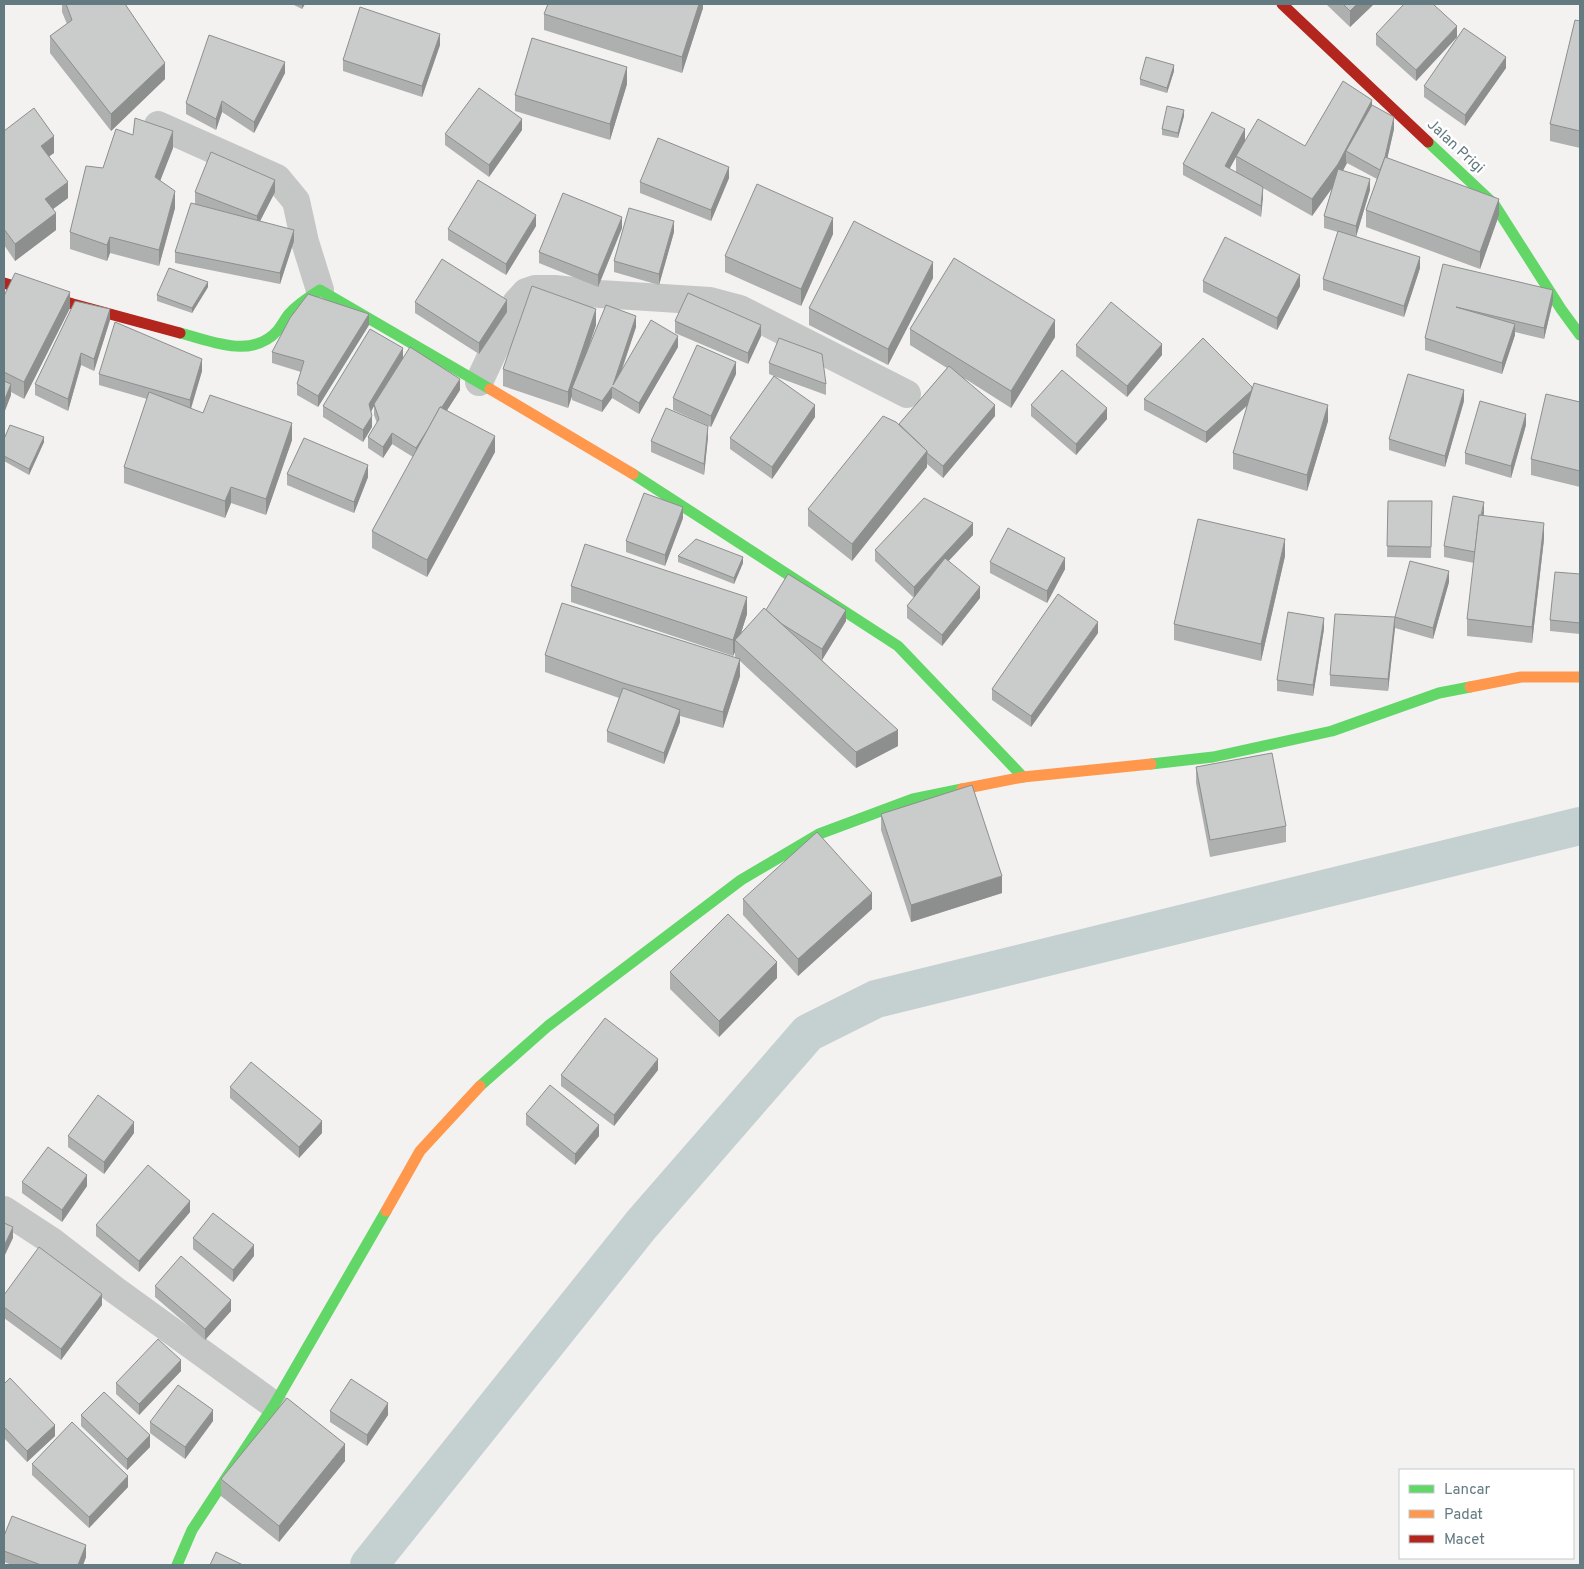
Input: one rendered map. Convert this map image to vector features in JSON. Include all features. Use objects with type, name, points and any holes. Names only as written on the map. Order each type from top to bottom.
[{"type":"main road","name":"Jalan Prigi","points":[[1282,4],[1494,204],[1561,309],[1580,335]]},
{"type":"main road","points":[[4,283],[242,348],[262,343],[278,332],[290,313],[300,303],[320,290],[480,382],[654,487],[898,646],[1023,777]]},
{"type":"main road","points":[[177,1565],[192,1530],[274,1405],[420,1151],[472,1093],[548,1026],[741,880],[820,834],[913,799],[1023,777],[1213,757],[1332,731],[1439,693],[1522,677],[1580,677]]},
{"type":"street","points":[[158,126],[277,178],[296,201],[320,290]]},
{"type":"street","points":[[480,382],[516,303],[526,292],[535,289],[554,289],[610,295],[710,301],[740,308],[908,394]]},
{"type":"street","points":[[4,1210],[53,1242],[115,1290],[274,1405]]},
{"type":"building","points":[[66,4],[125,4],[165,63],[111,114],[50,36],[72,20]]},
{"type":"building","points":[[548,4],[699,4],[682,57],[544,14]]},
{"type":"building","points":[[1343,4],[1357,4],[1350,11]]},
{"type":"building","points":[[1404,4],[1433,4],[1457,26],[1416,70],[1376,34]]},
{"type":"building","points":[[360,7],[440,34],[422,86],[343,60]]},
{"type":"building","points":[[1575,20],[1580,21],[1580,131],[1550,124]]},
{"type":"building","points":[[1464,28],[1506,57],[1465,115],[1424,86]]},
{"type":"building","points":[[209,35],[285,62],[254,122],[222,101],[216,119],[186,103]]},
{"type":"building","points":[[532,38],[627,67],[610,124],[515,95]]},
{"type":"building","points":[[1146,57],[1174,65],[1167,88],[1140,79]]},
{"type":"building","points":[[1343,81],[1372,100],[1338,164],[1312,199],[1236,156],[1258,119],[1305,146]]},
{"type":"building","points":[[479,88],[522,119],[489,165],[445,134]]},
{"type":"building","points":[[1372,105],[1394,117],[1385,157],[1380,170],[1346,151]]},
{"type":"building","points":[[1167,106],[1184,110],[1178,133],[1162,129]]},
{"type":"building","points":[[34,108],[54,136],[41,146],[68,182],[45,199],[56,213],[15,244],[4,229],[4,131]]},
{"type":"building","points":[[1212,112],[1245,129],[1225,166],[1263,187],[1261,206],[1183,164]]},
{"type":"building","points":[[135,118],[173,131],[155,177],[175,191],[159,250],[110,237],[107,245],[70,232],[86,166],[103,168],[116,129],[133,135]]},
{"type":"building","points":[[658,138],[729,167],[711,210],[640,182]]},
{"type":"building","points":[[211,152],[275,180],[257,216],[195,192]]},
{"type":"building","points":[[1385,157],[1499,199],[1480,252],[1366,210]]},
{"type":"building","points":[[1338,169],[1370,179],[1356,226],[1324,216]]},
{"type":"building","points":[[478,180],[536,215],[506,264],[448,229]]},
{"type":"building","points":[[757,184],[833,218],[801,289],[725,256]]},
{"type":"building","points":[[563,193],[622,217],[598,275],[539,252]]},
{"type":"building","points":[[191,203],[294,230],[280,273],[175,252]]},
{"type":"building","points":[[629,208],[674,221],[659,274],[614,261]]},
{"type":"building","points":[[854,221],[933,262],[888,349],[809,308]]},
{"type":"building","points":[[1338,231],[1420,257],[1404,306],[1323,279]]},
{"type":"building","points":[[1225,237],[1300,275],[1277,318],[1203,281]]},
{"type":"building","points":[[954,258],[1055,320],[1011,391],[910,329]]},
{"type":"building","points":[[442,259],[507,300],[479,343],[415,302]]},
{"type":"building","points":[[1443,264],[1553,290],[1544,328],[1456,307],[1515,324],[1502,363],[1425,338]]},
{"type":"building","points":[[169,268],[208,282],[192,308],[157,295]]},
{"type":"building","points":[[15,273],[70,292],[24,382],[4,372],[4,296]]},
{"type":"building","points":[[532,286],[596,309],[568,392],[503,369]]},
{"type":"building","points":[[688,293],[761,325],[748,353],[675,321]]},
{"type":"building","points":[[308,294],[369,314],[318,396],[297,384],[304,361],[272,352],[290,318]]},
{"type":"building","points":[[75,301],[110,309],[94,359],[81,353],[68,399],[35,384]]},
{"type":"building","points":[[1111,302],[1162,344],[1127,386],[1076,345]]},
{"type":"building","points":[[606,305],[636,316],[613,385],[651,320],[678,336],[639,403],[612,387],[602,401],[572,388]]},
{"type":"building","points":[[115,322],[202,359],[190,400],[99,374]]},
{"type":"building","points":[[370,329],[403,348],[369,404],[372,416],[363,430],[323,406]]},
{"type":"building","points":[[779,338],[822,354],[826,384],[769,363]]},
{"type":"building","points":[[1203,338],[1252,387],[1252,390],[1206,432],[1144,399]]},
{"type":"building","points":[[697,345],[736,362],[711,416],[673,398]]},
{"type":"building","points":[[410,347],[460,379],[442,407],[440,407],[416,448],[392,433],[383,447],[368,437],[379,419],[374,404]]},
{"type":"building","points":[[949,366],[995,405],[943,466],[927,453],[899,424]]},
{"type":"building","points":[[1062,370],[1107,408],[1076,444],[1031,405]]},
{"type":"building","points":[[1408,374],[1464,390],[1445,456],[1389,439]]},
{"type":"building","points":[[774,376],[815,405],[772,467],[730,438]]},
{"type":"building","points":[[4,381],[11,384],[4,401]]},
{"type":"building","points":[[1254,383],[1328,405],[1307,475],[1233,453]]},
{"type":"building","points":[[149,392],[203,413],[210,395],[292,423],[266,499],[231,487],[225,501],[124,467]]},
{"type":"building","points":[[1546,394],[1580,402],[1580,471],[1531,459]]},
{"type":"building","points":[[1480,401],[1526,414],[1511,466],[1465,453]]},
{"type":"building","points":[[440,407],[495,436],[427,560],[372,531]]},
{"type":"building","points":[[666,408],[708,426],[704,464],[651,441]]},
{"type":"building","points":[[883,416],[896,422],[927,451],[852,544],[808,509]]},
{"type":"building","points":[[10,425],[44,437],[29,469],[4,456],[4,439]]},
{"type":"building","points":[[304,438],[368,465],[354,502],[287,474]]},
{"type":"building","points":[[644,493],[683,507],[665,555],[626,541]]},
{"type":"building","points":[[1453,496],[1484,502],[1481,515],[1479,515],[1475,552],[1444,546]]},
{"type":"building","points":[[924,498],[973,523],[914,587],[875,550]]},
{"type":"building","points":[[1388,501],[1432,501],[1431,547],[1387,546]]},
{"type":"building","points":[[1479,515],[1544,523],[1532,627],[1467,619]]},
{"type":"building","points":[[1198,519],[1285,539],[1261,644],[1174,624]]},
{"type":"building","points":[[1008,528],[1065,558],[1047,591],[990,562]]},
{"type":"building","points":[[696,539],[743,557],[734,578],[678,556]]},
{"type":"building","points":[[585,544],[747,597],[733,640],[571,586]]},
{"type":"building","points":[[945,558],[980,587],[942,635],[907,606]]},
{"type":"building","points":[[1410,561],[1449,571],[1433,628],[1395,617]]},
{"type":"building","points":[[1555,572],[1580,574],[1580,623],[1550,620]]},
{"type":"building","points":[[788,574],[846,610],[822,649],[782,624],[766,610]]},
{"type":"building","points":[[1058,594],[1098,622],[1031,716],[992,689]]},
{"type":"building","points":[[562,603],[740,659],[723,712],[623,683],[545,655]]},
{"type":"building","points":[[764,608],[898,730],[856,752],[735,640]]},
{"type":"building","points":[[1288,612],[1324,618],[1313,685],[1277,680]]},
{"type":"building","points":[[1335,614],[1395,617],[1388,679],[1330,675]]},
{"type":"building","points":[[623,688],[680,710],[664,753],[607,731]]},
{"type":"building","points":[[1272,753],[1286,826],[1210,840],[1196,767]]},
{"type":"building","points":[[972,785],[1002,876],[911,905],[881,814]]},
{"type":"building","points":[[817,832],[872,893],[798,959],[743,899]]},
{"type":"building","points":[[728,914],[777,962],[719,1021],[670,972]]},
{"type":"building","points":[[605,1018],[658,1059],[614,1115],[561,1075]]},
{"type":"building","points":[[251,1062],[322,1121],[299,1147],[230,1087]]},
{"type":"building","points":[[550,1085],[599,1125],[575,1154],[526,1114]]},
{"type":"building","points":[[98,1095],[134,1122],[104,1162],[68,1136]]},
{"type":"building","points":[[48,1147],[87,1175],[62,1210],[22,1182]]},
{"type":"building","points":[[148,1165],[190,1201],[139,1261],[96,1225]]},
{"type":"building","points":[[213,1213],[254,1245],[233,1270],[193,1238]]},
{"type":"building","points":[[4,1223],[13,1227],[4,1246]]},
{"type":"building","points":[[39,1247],[102,1294],[61,1349],[4,1307],[4,1295]]},
{"type":"building","points":[[181,1256],[231,1300],[205,1329],[155,1286]]},
{"type":"building","points":[[158,1339],[181,1360],[139,1404],[116,1383]]},
{"type":"building","points":[[10,1378],[55,1425],[27,1451],[4,1427],[4,1384]]},
{"type":"building","points":[[351,1379],[388,1403],[367,1435],[330,1411]]},
{"type":"building","points":[[178,1385],[213,1410],[185,1447],[150,1422]]},
{"type":"building","points":[[104,1392],[150,1435],[127,1459],[81,1415]]},
{"type":"building","points":[[287,1398],[345,1444],[279,1526],[221,1479]]},
{"type":"building","points":[[72,1422],[128,1476],[89,1517],[32,1464]]},
{"type":"building","points":[[12,1516],[86,1545],[78,1565],[41,1565],[4,1551],[4,1536]]},
{"type":"building","points":[[216,1552],[243,1565],[210,1565]]},
{"type":"waterway","points":[[369,1565],[641,1225],[808,1033],[876,999],[1580,826]]},
{"type":"traffic: fast","points":[[1428,142],[1494,204],[1561,309],[1580,335]]},
{"type":"traffic: fast","points":[[180,333],[231,346],[256,344],[268,339],[278,330],[292,310],[320,290],[490,389]]},
{"type":"traffic: fast","points":[[633,474],[898,646],[1023,777]]},
{"type":"traffic: fast","points":[[1151,764],[1213,757],[1332,731],[1439,693],[1470,687]]},
{"type":"traffic: fast","points":[[480,1086],[548,1026],[741,880],[819,834],[913,799],[962,789]]},
{"type":"traffic: fast","points":[[177,1565],[192,1530],[274,1405],[386,1211]]},
{"type":"traffic: slow","points":[[490,389],[633,474]]},
{"type":"traffic: slow","points":[[1470,687],[1521,677],[1580,677]]},
{"type":"traffic: slow","points":[[962,789],[1023,777],[1151,764]]},
{"type":"traffic: slow","points":[[386,1211],[420,1151],[480,1086]]},
{"type":"traffic: jam","points":[[1282,4],[1428,142]]},
{"type":"traffic: jam","points":[[4,283],[180,333]]}]
